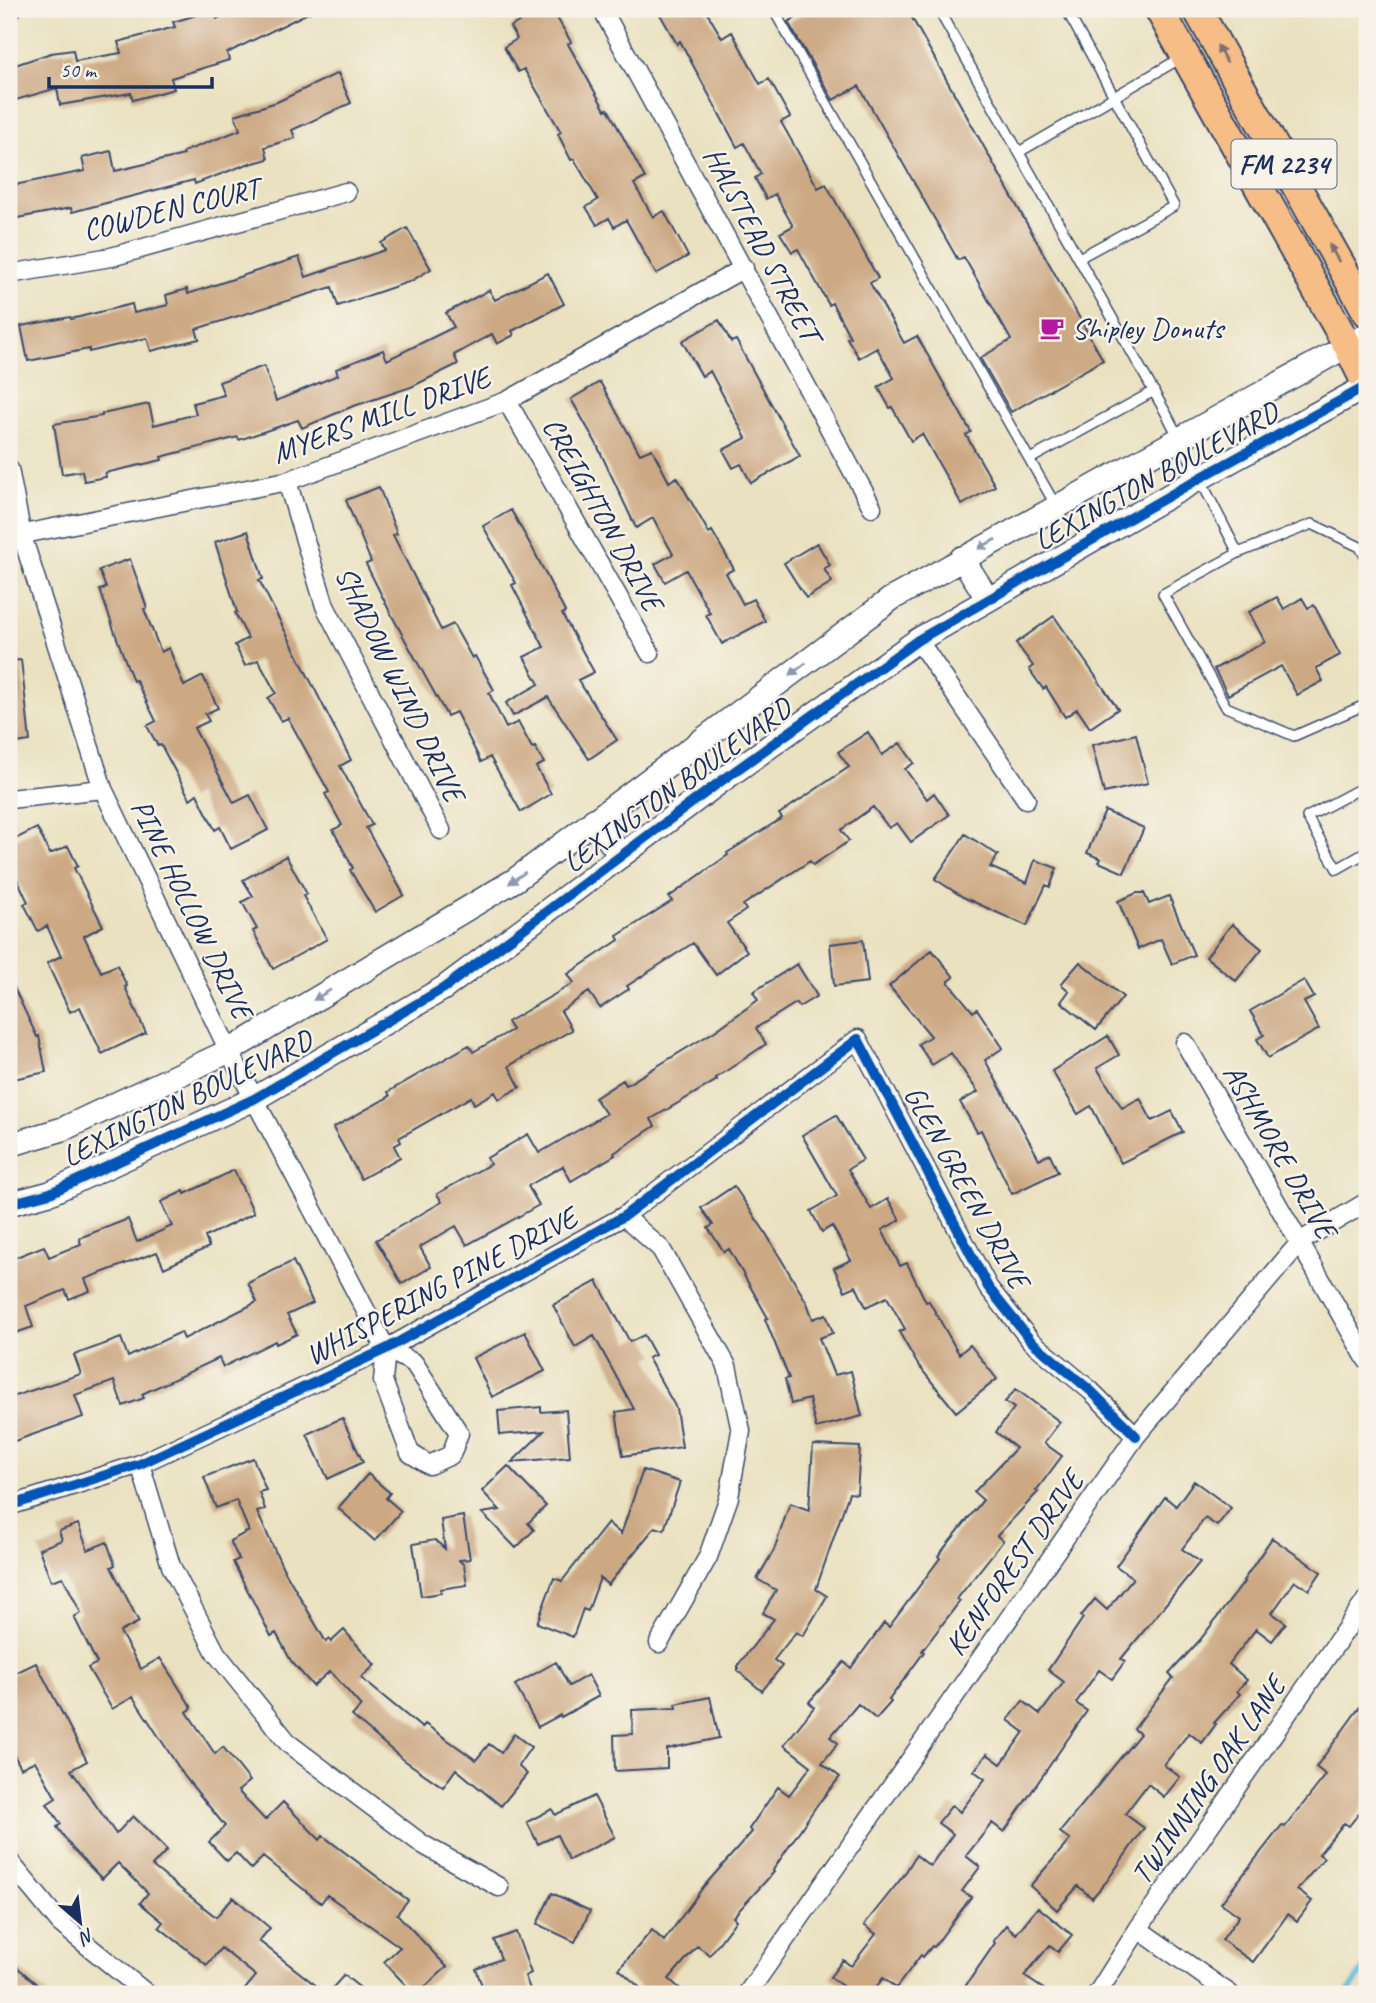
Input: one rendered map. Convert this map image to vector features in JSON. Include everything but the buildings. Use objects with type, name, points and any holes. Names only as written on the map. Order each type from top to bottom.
[{"type":"main road","name":"FM 2234","points":[[1159,9],[1358,341],[1367,386]]},
{"type":"main road","name":"FM 2234","points":[[1197,9],[1367,312]]},
{"type":"street","name":"HALSTEAD STREET","points":[[602,9],[872,507]]},
{"type":"street","name":"COWDEN COURT","points":[[9,274],[111,257],[346,192]]},
{"type":"street","name":"MYERS MILL DRIVE","points":[[15,537],[287,481],[507,401],[744,268]]},
{"type":"street","name":"LEXINGTON BOULEVARD","points":[[9,1145],[64,1129],[229,1052],[515,880],[891,599],[1358,341]]},
{"type":"street","name":"LEXINGTON BOULEVARD","points":[[9,1204],[50,1193],[254,1099],[444,988],[717,784],[918,640],[1200,478],[1367,386]]},
{"type":"street","name":"CREIGHTON DRIVE","points":[[507,401],[650,653]]},
{"type":"street","name":"PINE HOLLOW DRIVE","points":[[9,469],[15,537],[103,789],[229,1052],[386,1349]]},
{"type":"street","name":"SHADOW WIND DRIVE","points":[[287,481],[325,606],[441,830]]},
{"type":"street","points":[[962,558],[988,599]]},
{"type":"street","points":[[918,640],[1026,799]]},
{"type":"street","points":[[9,799],[103,789]]},
{"type":"street","points":[[594,820],[621,856]]},
{"type":"street","name":"WHISPERING PINE DRIVE","points":[[9,1506],[140,1464],[386,1349],[624,1216],[858,1039]]},
{"type":"street","name":"GLEN GREEN DRIVE","points":[[858,1039],[988,1287],[1031,1341],[1091,1391],[1136,1436]]},
{"type":"street","name":"ASHMORE DRIVE","points":[[1185,1043],[1367,1360]]},
{"type":"street","name":"KENFOREST DRIVE","points":[[747,1994],[1136,1436],[1301,1241],[1367,1202]]},
{"type":"street","points":[[624,1216],[661,1249],[727,1366],[741,1431],[729,1497],[708,1557],[659,1643]]},
{"type":"street","points":[[386,1349],[414,1363],[460,1433],[451,1455],[429,1465],[410,1453],[383,1381],[386,1349]]},
{"type":"street","points":[[140,1464],[171,1566],[216,1653],[289,1744],[422,1844],[499,1887]]},
{"type":"street","name":"TWINNING OAK LANE","points":[[1097,1994],[1138,1929],[1367,1598]]},
{"type":"street","points":[[9,1861],[60,1923],[147,1994]]},
{"type":"street","points":[[1138,1929],[1230,1994]]},
{"type":"lane","points":[[773,9],[1056,506]]},
{"type":"lane","points":[[938,9],[1154,391],[1238,553]]},
{"type":"lane","points":[[1066,9],[1174,206],[1079,258]]},
{"type":"lane","points":[[1019,152],[1185,55]]},
{"type":"lane","points":[[1030,459],[1154,391]]},
{"type":"lane","points":[[1367,561],[1360,547],[1312,524],[1238,553],[1164,594],[1226,707],[1294,736],[1367,704]]},
{"type":"lane","points":[[1367,785],[1307,817],[1337,869],[1367,852]]},
{"type":"waterway","points":[[1347,1994],[1367,1964]]},
{"type":"cycle path","points":[[9,1204],[50,1193],[254,1099],[444,988],[717,784],[918,640],[1200,478],[1367,386]]},
{"type":"cycle path","points":[[9,1506],[140,1464],[386,1349],[624,1216],[858,1039],[988,1287],[1031,1341],[1091,1391],[1136,1436]]},
{"type":"place","name":"Shipley Donuts","points":[[1052,328]]}]
